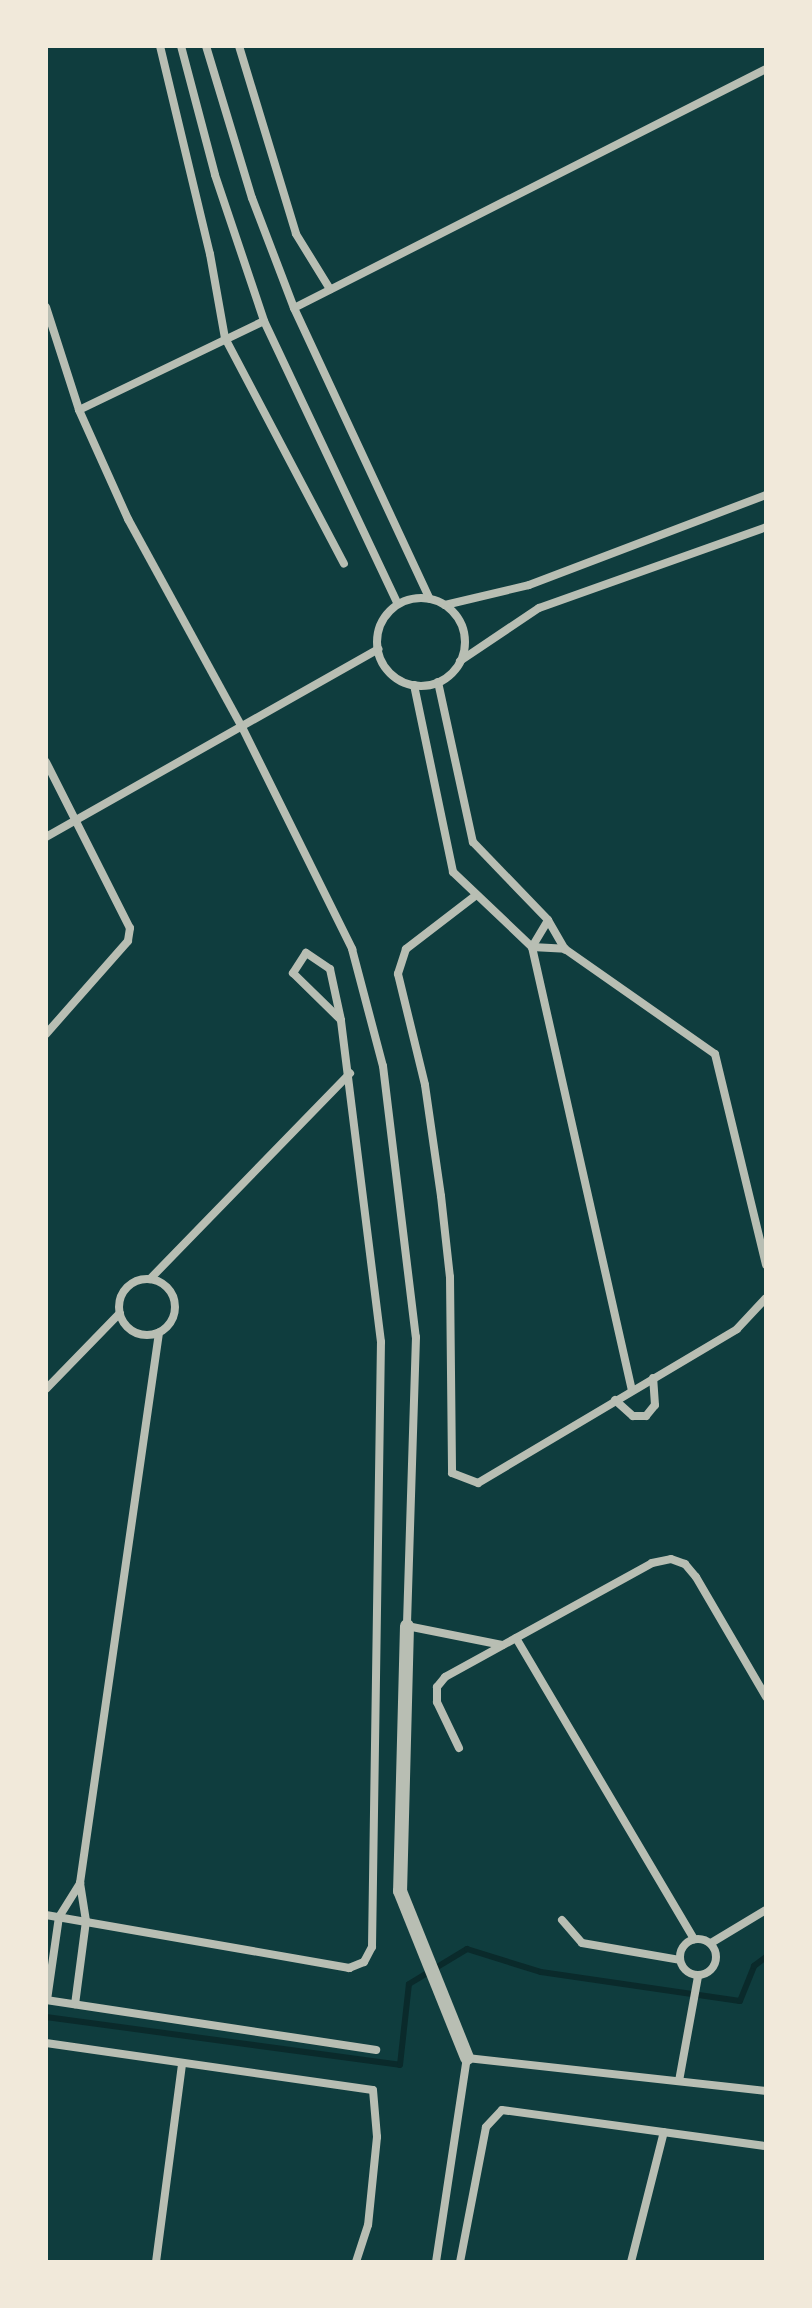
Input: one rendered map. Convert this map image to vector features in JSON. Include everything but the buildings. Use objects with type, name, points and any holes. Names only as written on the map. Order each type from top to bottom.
[{"type":"street","points":[[160,46],[225,338],[344,564]]},
{"type":"street","points":[[181,46],[215,175],[264,321],[398,604]]},
{"type":"street","points":[[206,46],[252,198],[294,308],[430,599]]},
{"type":"street","points":[[239,46],[296,234],[330,289]]},
{"type":"street","points":[[294,308],[766,69]]},
{"type":"street","points":[[46,307],[79,410],[128,519],[243,729],[345,928],[383,1066],[416,1337],[398,1870],[419,1949],[467,2058],[436,2262]]},
{"type":"street","points":[[79,410],[264,321]]},
{"type":"street","points":[[445,605],[529,585],[766,495]]},
{"type":"street","points":[[460,661],[461,624],[445,605],[430,599],[398,604],[381,623],[378,649],[390,672],[414,685],[438,682],[460,661],[539,608],[766,527]]},
{"type":"street","points":[[46,837],[243,729],[378,649]]},
{"type":"street","points":[[438,682],[473,842],[548,920],[565,949],[715,1054],[766,1265]]},
{"type":"street","points":[[414,685],[449,862],[475,896],[532,947],[632,1390]]},
{"type":"street","points":[[46,762],[127,916],[130,936],[46,1034]]},
{"type":"street","points":[[475,896],[406,949],[398,974],[425,1085],[448,1263],[448,1465],[458,1479],[478,1483],[737,1329],[766,1298]]},
{"type":"street","points":[[532,947],[548,920]]},
{"type":"street","points":[[532,947],[565,949]]},
{"type":"street","points":[[46,1915],[349,1968],[364,1962],[372,1947],[381,1342],[341,1020],[330,969],[306,953],[293,973],[341,1020]]},
{"type":"street","points":[[46,1389],[120,1313],[123,1292],[150,1279],[350,1073]]},
{"type":"street","points":[[120,1313],[139,1334],[159,1333],[169,1326],[175,1303],[162,1283],[150,1279]]},
{"type":"street","points":[[75,2004],[86,1921],[80,1883],[159,1333]]},
{"type":"street","points":[[615,1400],[633,1416],[646,1416],[655,1405],[653,1378]]},
{"type":"street","points":[[459,1748],[437,1702],[437,1687],[445,1677],[652,1563],[671,1559],[685,1564],[696,1577],[766,1697]]},
{"type":"street","points":[[407,1626],[502,1645]]},
{"type":"street","points":[[516,1638],[694,1939]]},
{"type":"street","points":[[80,1883],[59,1917],[47,2000],[376,2050]]},
{"type":"street","points":[[680,1960],[686,1943],[694,1939],[711,1943],[766,1910]]},
{"type":"street","points":[[562,1920],[582,1943],[680,1960],[698,1979]]},
{"type":"street","points":[[679,2081],[698,1979],[717,1959],[711,1943]]},
{"type":"street","points":[[46,2043],[373,2090],[375,2151],[368,2225],[356,2262]]},
{"type":"street","points":[[467,2058],[766,2091]]},
{"type":"street","points":[[156,2262],[182,2064]]},
{"type":"street","points":[[460,2262],[486,2127],[493,2114],[510,2110],[766,2146]]},
{"type":"street","points":[[631,2262],[664,2132]]},
{"type":"waterway","points":[[46,2017],[400,2065],[409,1984],[467,1949],[541,1972],[740,2001],[754,1966],[766,1957]]}]
